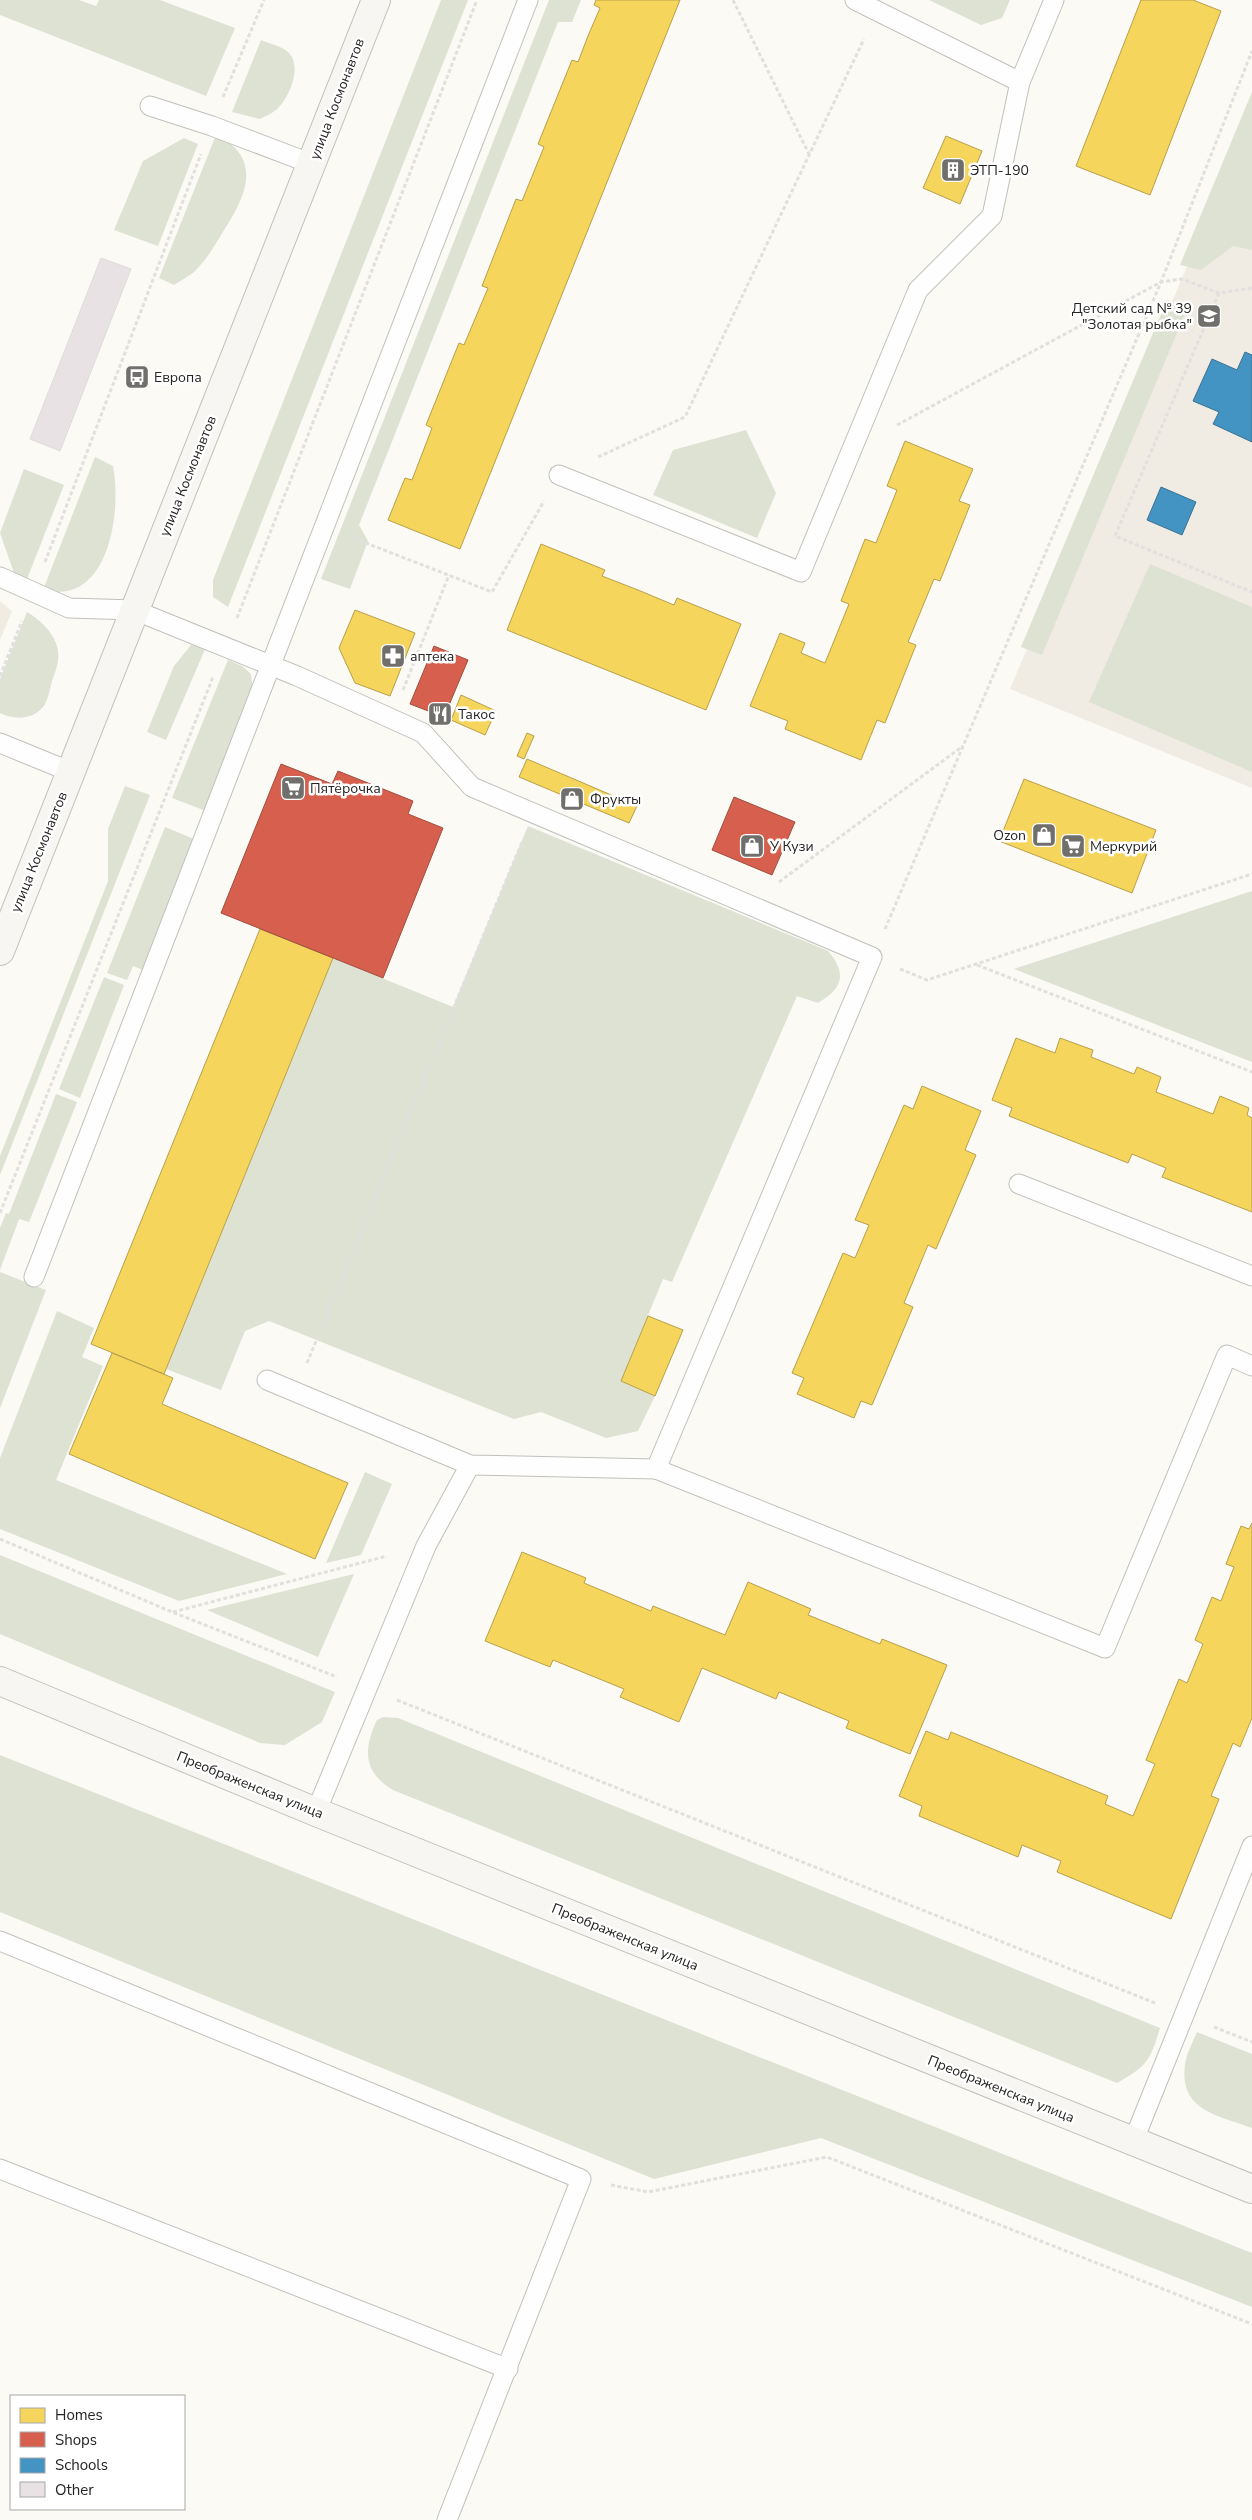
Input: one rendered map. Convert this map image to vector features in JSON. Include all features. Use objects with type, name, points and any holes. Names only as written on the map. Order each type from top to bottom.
[{"type":"main road","name":"улица Космонавтов","points":[[0,951],[376,0]]},
{"type":"main road","name":"Преображенская улица","points":[[0,1681],[316,1812],[1252,2189]]},
{"type":"lane","points":[[34,1277],[528,0]]},
{"type":"lane","points":[[855,0],[1020,82]]},
{"type":"lane","points":[[559,474],[801,572],[918,290],[992,216],[1020,82],[1054,0]]},
{"type":"lane","points":[[150,106],[212,126],[312,164]]},
{"type":"lane","points":[[0,577],[70,608],[134,610],[270,665],[423,733],[472,787],[872,958],[656,1468]]},
{"type":"lane","points":[[0,743],[71,772]]},
{"type":"lane","points":[[1019,1184],[1252,1276]]},
{"type":"lane","points":[[267,1380],[470,1465],[656,1468],[1105,1648],[1226,1355],[1252,1366]]},
{"type":"lane","points":[[316,1812],[365,1688],[426,1546],[470,1465]]},
{"type":"lane","points":[[1133,2142],[1182,2015],[1252,1846]]},
{"type":"lane","points":[[0,1941],[581,2179],[508,2369],[447,2520]]},
{"type":"lane","points":[[0,2169],[508,2369]]},
{"type":"path","points":[[0,676],[34,592],[212,126],[264,0]]},
{"type":"path","points":[[0,1213],[226,647],[477,0]]},
{"type":"path","points":[[733,0],[809,154]]},
{"type":"path","points":[[349,537],[492,592],[559,474],[685,417],[877,11]]},
{"type":"path","points":[[872,958],[1161,282],[1252,51]]},
{"type":"path","points":[[852,450],[1161,282],[1182,279],[1219,293],[1252,288]]},
{"type":"path","points":[[1219,293],[1115,536],[1252,592]]},
{"type":"path","points":[[392,719],[449,575]]},
{"type":"path","points":[[771,888],[963,746]]},
{"type":"path","points":[[296,1392],[534,814]]},
{"type":"path","points":[[928,980],[1252,874]]},
{"type":"path","points":[[976,964],[1252,1072]]},
{"type":"path","points":[[0,1539],[172,1612],[1252,2042]]},
{"type":"path","points":[[172,1612],[426,1546]]},
{"type":"path","points":[[581,2179],[648,2192],[827,2157],[1252,2324]]},
{"type":"shaded area","points":[[0,0],[79,0],[96,6],[99,0],[160,0],[235,28],[206,96],[0,15]]},
{"type":"shaded area","points":[[441,0],[468,0],[228,607],[213,597],[213,580]]},
{"type":"shaded area","points":[[549,0],[581,0],[572,22],[558,22],[359,525],[368,541],[350,589],[321,579]]},
{"type":"shaded area","points":[[929,0],[1010,0],[1002,18],[981,25]]},
{"type":"shaded area","points":[[261,40],[289,53],[293,59],[294,73],[293,81],[283,102],[275,111],[260,119],[232,112]]},
{"type":"shaded area","points":[[1252,92],[1252,250],[1233,246],[1201,270],[1180,265]]},
{"type":"shaded area","name":"Детский сад № 39 \"Золотая рыбка\"","points":[[1252,111],[1252,788],[1010,689]]},
{"type":"shaded area","points":[[216,135],[232,145],[241,156],[246,168],[243,194],[213,249],[194,272],[174,285],[159,278]]},
{"type":"shaded area","points":[[184,138],[198,144],[158,246],[114,230],[143,161]]},
{"type":"shaded area","points":[[1167,300],[1187,309],[1042,655],[1021,647]]},
{"type":"shaded area","points":[[746,430],[776,493],[757,538],[653,495],[673,450]]},
{"type":"shaded area","points":[[95,457],[113,466],[115,507],[106,551],[97,570],[83,584],[65,591],[43,590]]},
{"type":"shaded area","points":[[24,469],[64,485],[27,579],[14,573],[0,533]]},
{"type":"shaded area","points":[[1150,564],[1252,607],[1252,772],[1089,702]]},
{"type":"shaded area","points":[[0,601],[12,611],[0,640]]},
{"type":"shaded area","points":[[27,612],[51,633],[56,643],[58,657],[48,698],[43,707],[34,714],[17,718],[0,713],[0,679]]},
{"type":"shaded area","points":[[191,645],[206,647],[166,740],[147,732],[174,666]]},
{"type":"shaded area","points":[[228,660],[242,666],[251,674],[253,691],[206,811],[172,798]]},
{"type":"shaded area","points":[[125,786],[150,795],[0,1175],[0,1156],[108,881],[108,829]]},
{"type":"shaded area","points":[[528,826],[828,951],[834,959],[840,974],[837,986],[826,998],[818,1003],[797,996],[672,1282],[663,1279],[621,1381],[655,1396],[638,1431],[606,1438],[541,1412],[514,1419],[269,1321],[245,1331],[221,1390],[166,1369],[333,958],[453,1007]]},
{"type":"shaded area","points":[[165,827],[194,839],[143,970],[133,966],[127,980],[107,973]]},
{"type":"shaded area","points":[[1252,891],[1252,1062],[1014,969]]},
{"type":"shaded area","points":[[104,977],[124,985],[80,1098],[59,1089]]},
{"type":"shaded area","points":[[56,1094],[77,1102],[29,1222],[19,1219],[0,1270],[0,1228],[6,1213],[9,1214]]},
{"type":"shaded area","points":[[0,1272],[46,1290],[0,1408]]},
{"type":"shaded area","points":[[57,1311],[94,1328],[82,1357],[103,1366],[56,1480],[287,1574],[179,1601],[0,1529],[0,1458]]},
{"type":"shaded area","points":[[365,1472],[392,1484],[361,1555],[326,1563]]},
{"type":"shaded area","points":[[0,1555],[335,1692],[322,1722],[285,1745],[260,1743],[0,1634]]},
{"type":"shaded area","points":[[354,1574],[318,1657],[207,1610]]},
{"type":"shaded area","points":[[383,1717],[398,1718],[1160,2028],[1150,2055],[1141,2067],[1117,2083],[393,1790],[376,1776],[368,1759],[369,1741],[372,1731],[377,1720]]},
{"type":"shaded area","points":[[0,1755],[1252,2253],[1252,2307],[821,2138],[654,2179],[0,1912]]},
{"type":"shaded area","points":[[1197,2032],[1252,2054],[1252,2128],[1204,2109],[1195,2102],[1188,2092],[1185,2080],[1185,2065],[1188,2052]]},
{"type":"building: Homes","points":[[596,0],[680,0],[460,549],[388,520],[405,478],[412,480],[432,428],[426,425],[459,343],[464,345],[488,288],[482,286],[516,199],[522,201],[544,147],[538,144],[572,60],[578,62],[600,8],[594,5]]},
{"type":"building: Homes","points":[[1141,0],[1193,0],[1221,11],[1150,195],[1076,166]]},
{"type":"building: Homes","name":"ЭТП-190","points":[[946,136],[982,151],[960,204],[923,188]]},
{"type":"building: Homes","points":[[905,441],[973,469],[959,501],[970,505],[940,581],[934,579],[908,642],[916,645],[885,723],[877,720],[861,760],[785,729],[788,721],[750,706],[780,633],[805,643],[801,653],[825,663],[849,604],[841,601],[865,539],[876,543],[897,490],[887,486]]},
{"type":"building: Homes","points":[[541,544],[605,570],[602,576],[674,605],[677,598],[741,624],[706,710],[507,630]]},
{"type":"building: Homes","points":[[355,610],[415,633],[390,696],[355,683],[339,648]]},
{"type":"building: Homes","points":[[461,695],[496,711],[485,735],[451,720]]},
{"type":"building: Homes","points":[[527,733],[534,736],[524,759],[517,756]]},
{"type":"building: Homes","points":[[527,759],[637,806],[629,823],[519,777]]},
{"type":"building: Homes","points":[[1024,779],[1156,830],[1132,893],[999,841]]},
{"type":"building: Homes","points":[[260,929],[333,958],[164,1374],[91,1344]]},
{"type":"building: Homes","points":[[1016,1038],[1055,1053],[1060,1038],[1093,1050],[1091,1057],[1134,1074],[1137,1067],[1161,1077],[1156,1092],[1213,1114],[1220,1096],[1249,1108],[1247,1115],[1252,1118],[1252,1212],[1162,1177],[1166,1168],[1132,1154],[1128,1163],[1009,1116],[1012,1108],[992,1100]]},
{"type":"building: Homes","points":[[922,1086],[981,1111],[965,1150],[976,1155],[936,1249],[928,1245],[904,1303],[913,1307],[872,1405],[861,1401],[854,1418],[797,1394],[804,1378],[792,1373],[843,1253],[855,1258],[869,1225],[855,1220],[904,1105],[913,1109]]},
{"type":"building: Homes","points":[[648,1316],[683,1330],[655,1396],[621,1381]]},
{"type":"building: Homes","points":[[112,1353],[173,1378],[162,1404],[348,1483],[315,1559],[69,1454]]},
{"type":"building: Homes","points":[[1252,1523],[1252,1718],[1240,1747],[1233,1743],[1211,1796],[1219,1799],[1171,1919],[1057,1872],[1061,1861],[1022,1845],[1018,1857],[919,1816],[922,1806],[899,1796],[926,1731],[948,1740],[951,1732],[1108,1796],[1105,1804],[1133,1816],[1155,1764],[1146,1760],[1179,1679],[1187,1683],[1203,1644],[1195,1640],[1212,1597],[1221,1601],[1234,1567],[1226,1564],[1241,1526],[1249,1529]]},
{"type":"building: Homes","points":[[522,1552],[586,1578],[584,1583],[651,1611],[653,1606],[725,1635],[748,1582],[811,1609],[808,1615],[880,1644],[882,1639],[947,1665],[910,1754],[846,1728],[849,1721],[779,1692],[776,1699],[702,1668],[679,1722],[620,1697],[624,1689],[553,1660],[550,1667],[485,1641]]},
{"type":"building: Shops","points":[[434,646],[468,660],[444,717],[410,704]]},
{"type":"building: Shops","points":[[281,764],[332,784],[338,771],[413,801],[408,814],[443,828],[383,978],[221,913]]},
{"type":"building: Shops","points":[[734,797],[795,822],[772,875],[712,850]]},
{"type":"building: Schools","points":[[1245,352],[1252,355],[1252,442],[1213,424],[1219,412],[1193,401],[1212,359],[1237,370]]},
{"type":"building: Schools","points":[[1161,487],[1196,502],[1182,535],[1147,520]]},
{"type":"building: Other","points":[[101,258],[131,269],[60,451],[30,439]]},
{"type":"place","name":"ЭТП-190","points":[[953,170]]},
{"type":"place","name":"Детский сад № 39 \"Золотая рыбка\"","points":[[1209,316]]},
{"type":"place","name":"Европа","points":[[137,377]]},
{"type":"place","name":"аптека","points":[[393,656]]},
{"type":"place","name":"Такос","points":[[440,714]]},
{"type":"place","name":"Пятёрочка","points":[[293,788]]},
{"type":"place","name":"Фрукты","points":[[572,799]]},
{"type":"place","name":"Ozon","points":[[1044,835]]},
{"type":"place","name":"У Кузи","points":[[752,846]]},
{"type":"place","name":"Меркурий","points":[[1073,846]]}]
